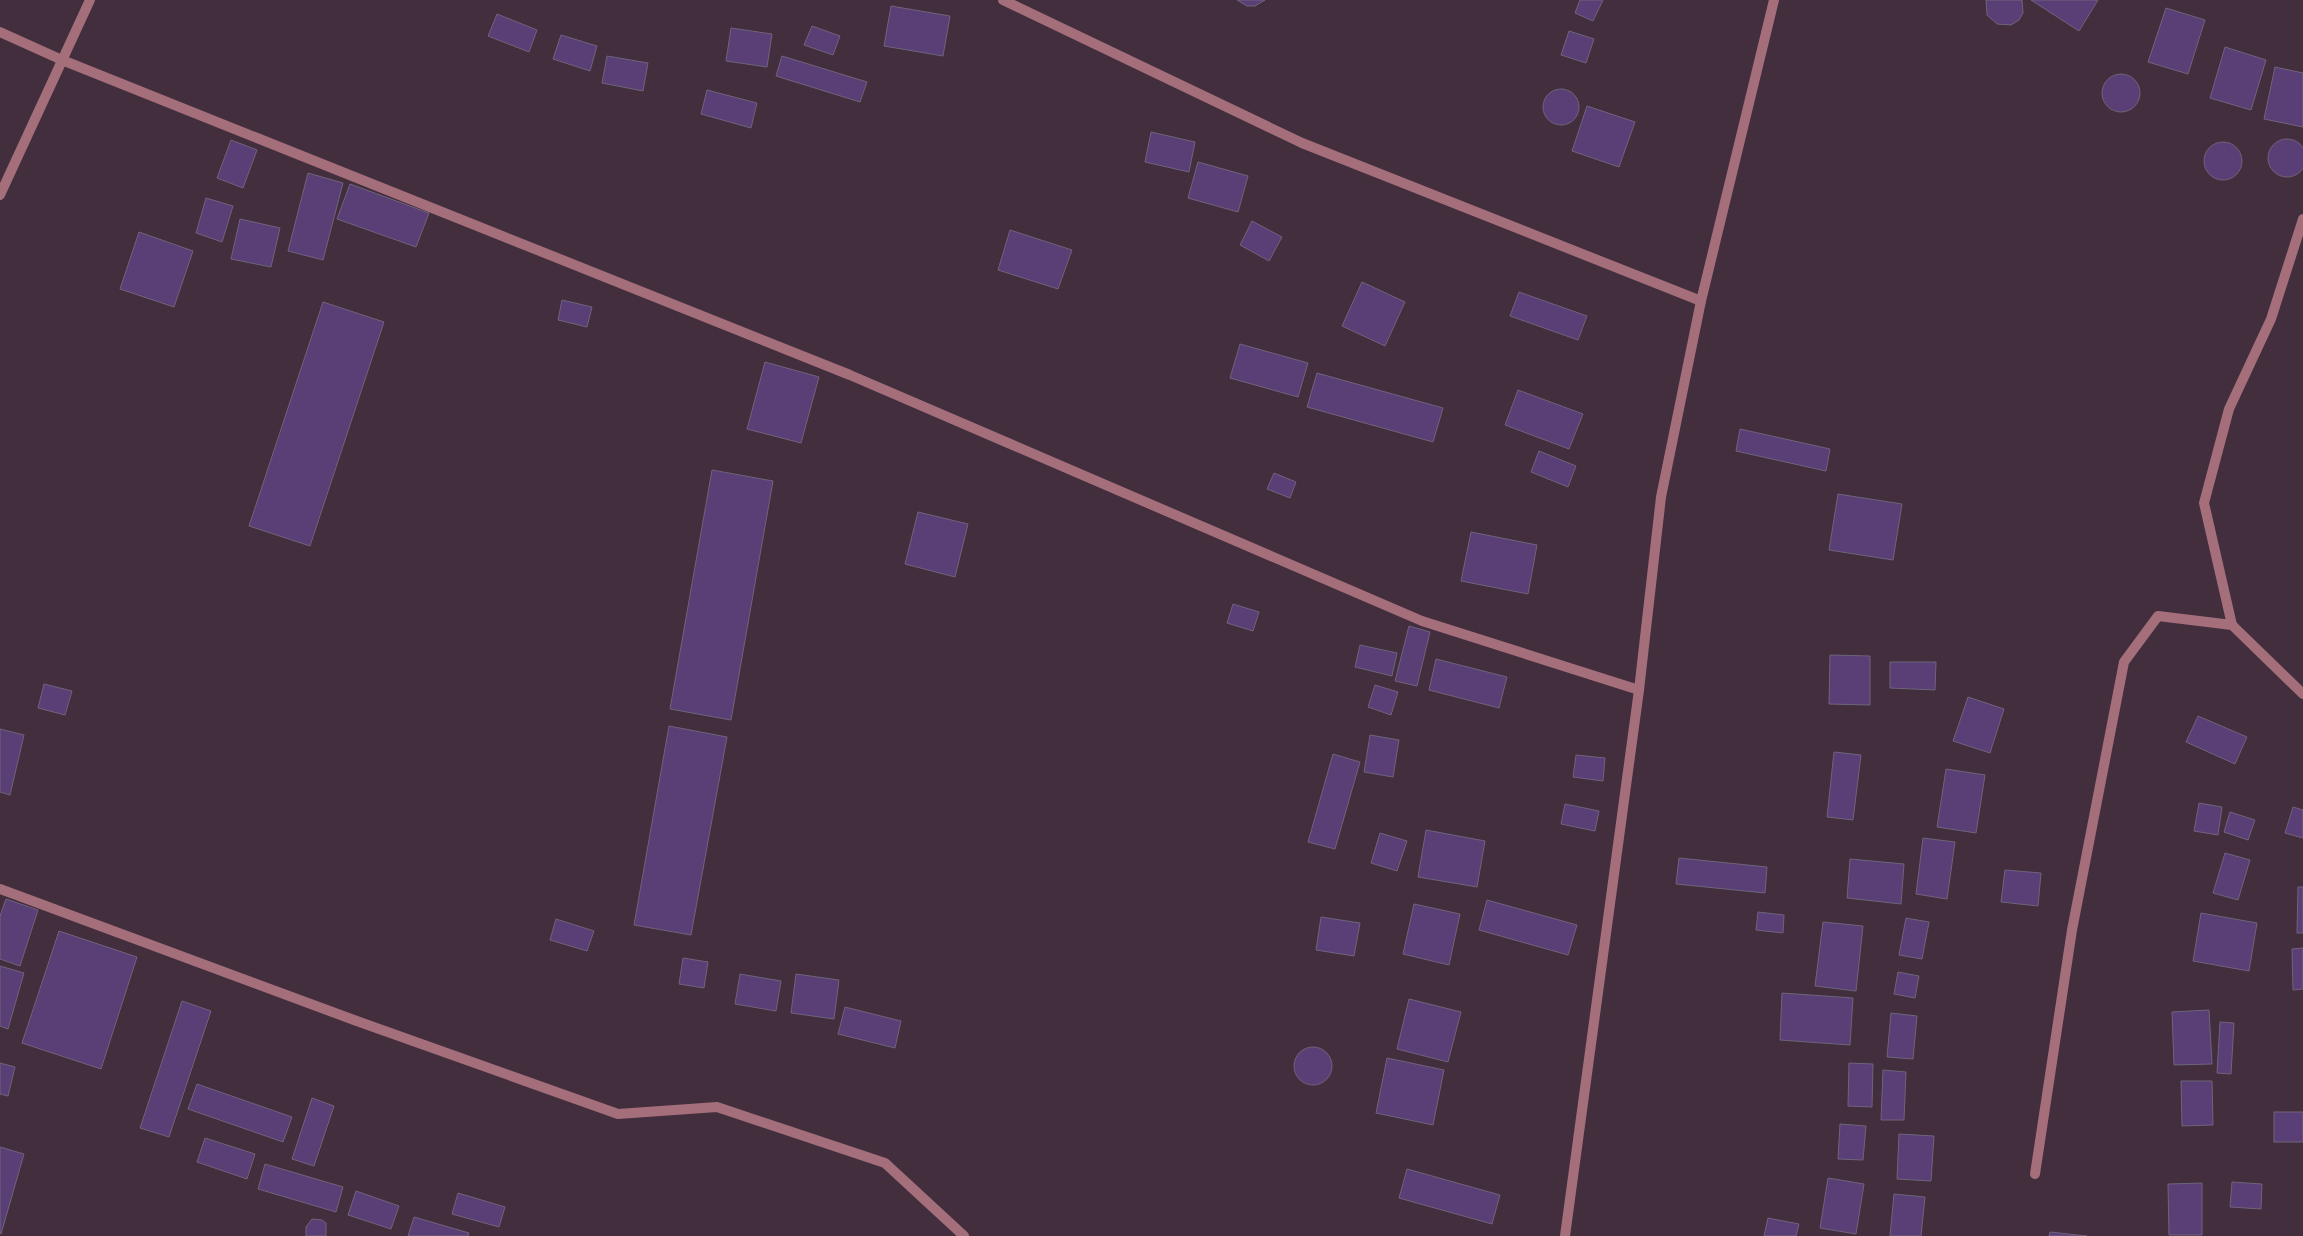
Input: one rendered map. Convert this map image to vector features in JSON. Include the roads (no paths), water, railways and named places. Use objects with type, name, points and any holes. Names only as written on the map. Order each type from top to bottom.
[{"type":"street","points":[[0,195],[90,0]]},
{"type":"street","points":[[1003,0],[1302,143],[1701,301]]},
{"type":"street","points":[[1565,1236],[1639,690],[1661,497],[1701,301],[1774,0]]},
{"type":"street","points":[[0,32],[62,60],[850,375],[1422,621],[1639,690]]},
{"type":"street","points":[[2303,219],[2271,319],[2229,409],[2204,503],[2232,625],[2303,694]]},
{"type":"street","points":[[2035,1174],[2072,930],[2124,662],[2158,616],[2232,625]]},
{"type":"street","points":[[0,890],[354,1020],[618,1114],[717,1107],[885,1163],[964,1236]]}]
